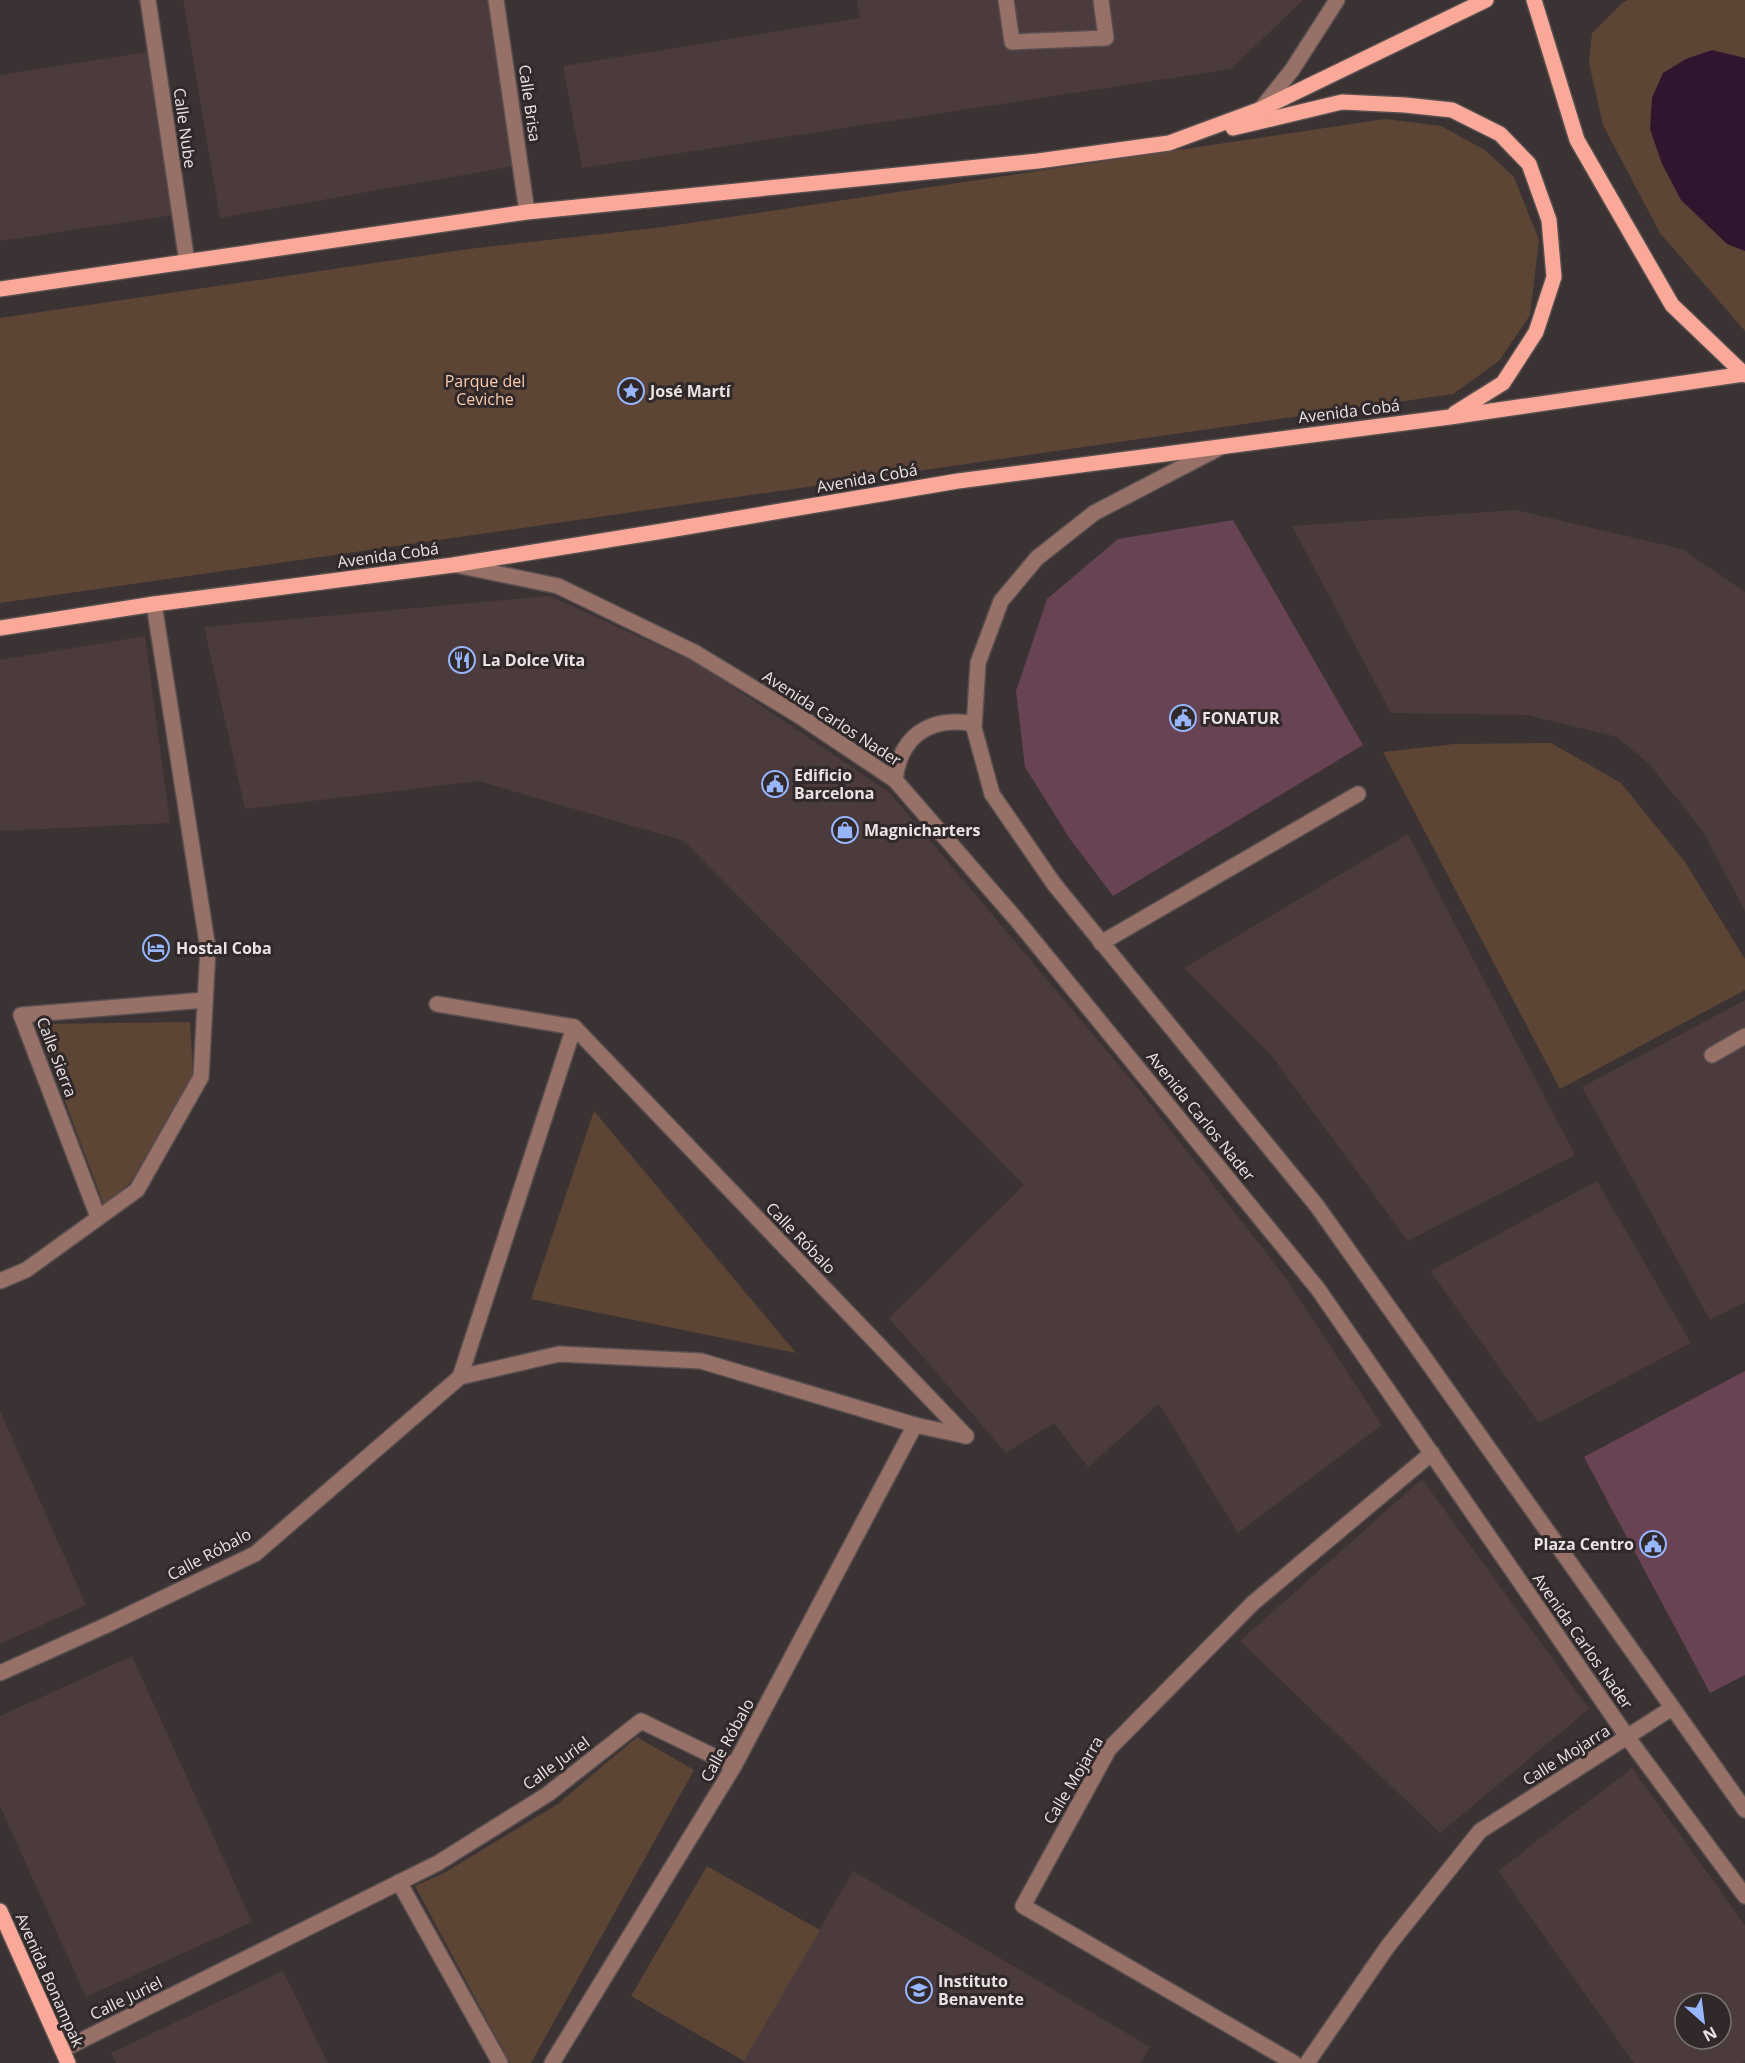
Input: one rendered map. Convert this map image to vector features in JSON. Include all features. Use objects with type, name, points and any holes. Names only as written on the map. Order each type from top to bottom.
[{"type":"main road","points":[[1169,143],[1261,109],[1486,0]]},
{"type":"main road","points":[[1534,0],[1577,140],[1672,305],[1744,374]]},
{"type":"main road","points":[[0,289],[527,212],[1038,161],[1169,143],[1342,102],[1405,105],[1452,110],[1500,134],[1529,164],[1549,220],[1554,277],[1536,332],[1503,383],[1450,417]]},
{"type":"main road","name":"Avenida Cobá","points":[[0,628],[154,604],[453,565],[675,530],[958,481],[1450,417],[1744,374]]},
{"type":"main road","name":"Avenida Bonampak","points":[[0,1911],[65,2056]]},
{"type":"street","name":"Calle Nube","points":[[148,0],[187,262]]},
{"type":"street","name":"Calle Brisa","points":[[496,0],[527,212]]},
{"type":"street","points":[[1006,0],[1012,42],[1106,38],[1101,0]]},
{"type":"street","points":[[1261,109],[1292,70],[1337,0]]},
{"type":"street","name":"Avenida Carlos Nader","points":[[1225,445],[1095,513],[1037,558],[1001,601],[978,663],[974,728],[992,794],[1054,884],[1317,1206],[1745,1810]]},
{"type":"street","name":"Avenida Carlos Nader","points":[[453,565],[558,586],[694,652],[798,715],[895,780],[1016,918],[1318,1289],[1628,1738],[1745,1896]]},
{"type":"street","points":[[0,1281],[26,1269],[137,1190],[201,1077],[208,949],[154,604]]},
{"type":"street","points":[[895,780],[897,764],[903,749],[927,728],[941,722],[955,721],[970,723],[974,728]]},
{"type":"street","points":[[1101,943],[1359,794]]},
{"type":"street","name":"Calle Sierra","points":[[98,1217],[21,1015],[205,1000]]},
{"type":"street","points":[[437,1004],[574,1027],[460,1377]]},
{"type":"street","name":"Calle Róbalo","points":[[0,1673],[255,1554],[460,1377],[559,1354],[701,1361],[915,1425],[966,1436],[574,1027]]},
{"type":"street","points":[[1712,1055],[1745,1036]]},
{"type":"street","name":"Calle Róbalo","points":[[552,2063],[734,1767],[915,1425]]},
{"type":"street","name":"Calle Mojarra","points":[[1294,2063],[1023,1906],[1109,1749],[1253,1603],[1432,1453]]},
{"type":"street","name":"Calle Mojarra","points":[[1307,2063],[1388,1946],[1480,1831],[1672,1708]]},
{"type":"street","name":"Calle Juriel","points":[[65,2056],[438,1863],[548,1794],[641,1721],[734,1767]]},
{"type":"street","points":[[399,1882],[500,2063]]},
{"type":"shaded area","points":[[183,0],[497,0],[525,164],[220,218]]},
{"type":"shaded area","points":[[857,0],[1303,0],[1231,69],[582,168],[563,66],[860,18]]},
{"type":"shaded area","points":[[1712,50],[1745,58],[1745,251],[1727,244],[1681,200],[1662,164],[1650,129],[1652,98],[1663,73],[1686,59]]},
{"type":"shaded area","points":[[147,52],[174,215],[0,241],[0,75]]},
{"type":"shaded area","points":[[1515,510],[1682,549],[1745,592],[1745,911],[1702,830],[1650,765],[1617,737],[1527,715],[1391,713],[1292,526]]},
{"type":"shaded area","points":[[550,596],[701,665],[890,793],[1133,1082],[1285,1277],[1382,1425],[1238,1533],[1159,1404],[1088,1467],[1054,1423],[1006,1453],[889,1318],[1024,1185],[684,841],[478,781],[245,809],[204,627]]},
{"type":"shaded area","points":[[145,636],[170,823],[0,831],[0,660]]},
{"type":"shaded area","points":[[1408,834],[1575,1155],[1408,1241],[1271,1055],[1184,968]]},
{"type":"shaded area","points":[[1745,1000],[1745,1302],[1710,1320],[1582,1087]]},
{"type":"shaded area","points":[[1597,1181],[1691,1343],[1539,1423],[1430,1271]]},
{"type":"shaded area","points":[[0,1411],[86,1605],[0,1644]]},
{"type":"shaded area","points":[[1422,1479],[1589,1709],[1440,1833],[1240,1641]]},
{"type":"shaded area","points":[[132,1656],[252,1922],[86,1997],[0,1806],[0,1716]]},
{"type":"shaded area","points":[[1632,1768],[1745,1925],[1745,2061],[1742,2063],[1634,2063],[1498,1871]]},
{"type":"shaded area","name":"Instituto Benavente","points":[[853,1871],[1150,2047],[1140,2063],[743,2063]]},
{"type":"shaded area","points":[[283,1971],[328,2063],[116,2063],[111,2053]]},
{"type":"green space","points":[[1628,0],[1745,0],[1745,331],[1660,233],[1603,125],[1589,63],[1592,33],[1622,3]]},
{"type":"green space","name":"Parque del Ceviche","points":[[1385,119],[1441,126],[1485,150],[1514,177],[1539,240],[1530,315],[1499,361],[1453,394],[0,603],[0,318],[469,249],[663,227]]},
{"type":"green space","points":[[1551,743],[1621,783],[1685,862],[1745,959],[1745,990],[1560,1089],[1383,752],[1454,744]]},
{"type":"green space","points":[[190,1022],[193,1074],[131,1182],[104,1205],[36,1024]]},
{"type":"green space","points":[[594,1111],[796,1353],[531,1299]]},
{"type":"green space","points":[[637,1737],[694,1770],[531,2063],[510,2063],[415,1886],[444,1873],[558,1804]]},
{"type":"green space","points":[[707,1866],[820,1930],[744,2061],[631,1996]]},
{"type":"building","name":"FONATUR","points":[[1233,520],[1363,745],[1113,896],[1070,839],[1025,767],[1016,691],[1047,599],[1118,539]]},
{"type":"building","points":[[1745,1371],[1745,1675],[1710,1693],[1584,1457]]},
{"type":"place","name":"José Martí","points":[[631,391]]},
{"type":"place","name":"La Dolce Vita","points":[[462,660]]},
{"type":"place","name":"FONATUR","points":[[1183,718]]},
{"type":"place","name":"Edificio Barcelona","points":[[775,784]]},
{"type":"place","name":"Magnicharters","points":[[845,830]]},
{"type":"place","name":"Hostal Coba","points":[[156,948]]},
{"type":"place","name":"Plaza Centro","points":[[1653,1544]]},
{"type":"place","name":"Instituto Benavente","points":[[919,1990]]}]
